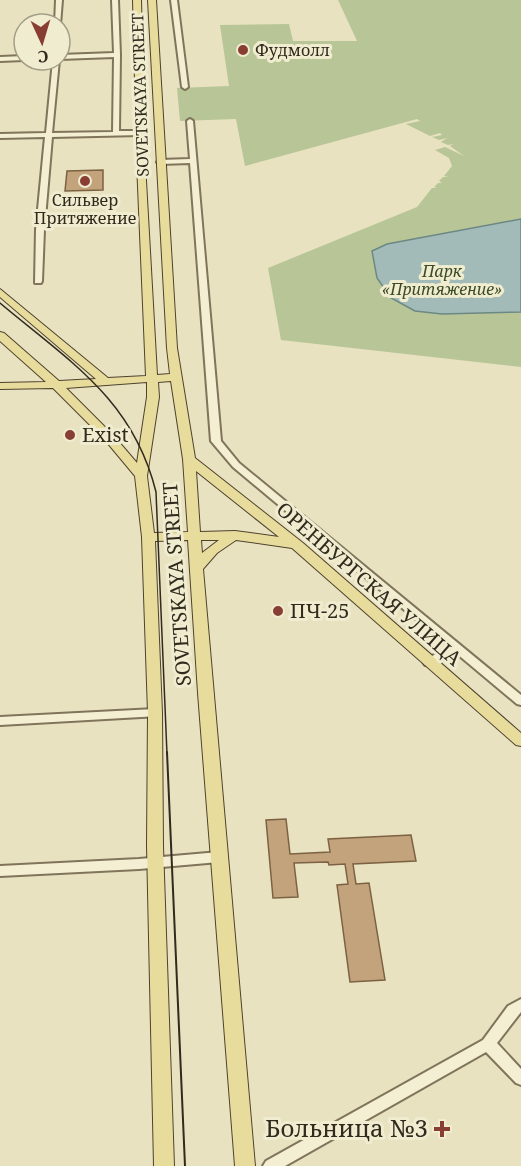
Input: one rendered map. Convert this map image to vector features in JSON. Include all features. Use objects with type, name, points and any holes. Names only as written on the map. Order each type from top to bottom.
[{"type":"main road","name":"SOVETSKAYA STREET","points":[[137,0],[141,162],[153,397],[141,476],[148,537],[154,713],[155,863],[164,1166]]},
{"type":"main road","name":"SOVETSKAYA STREET","points":[[152,0],[172,348],[189,459],[245,1166]]},
{"type":"main road","points":[[137,15],[153,15]]},
{"type":"main road","points":[[141,162],[160,162]]},
{"type":"main road","points":[[0,292],[106,382]]},
{"type":"main road","name":"SOVETSKAYA STREET","points":[[0,335],[102,428],[141,476]]},
{"type":"main road","points":[[0,386],[57,385],[177,376]]},
{"type":"main road","name":"ОРЕНБУРГСКАЯ УЛИЦА","points":[[189,459],[298,546],[521,741]]},
{"type":"main road","points":[[196,568],[212,550],[235,535]]},
{"type":"main road","points":[[148,537],[235,535],[265,537],[298,546]]},
{"type":"street","points":[[115,0],[116,134]]},
{"type":"street","points":[[174,0],[185,87]]},
{"type":"street","points":[[72,57],[117,55]]},
{"type":"street","points":[[38,281],[40,230],[55,72]]},
{"type":"street","points":[[190,121],[216,441],[236,465],[521,701]]},
{"type":"street","points":[[0,136],[141,133]]},
{"type":"street","points":[[160,162],[193,161]]},
{"type":"street","points":[[429,662],[458,648]]},
{"type":"street","points":[[0,721],[154,713]]},
{"type":"street","points":[[0,871],[155,863],[219,857]]},
{"type":"street","points":[[271,1166],[488,1044],[513,1010],[521,1005]]},
{"type":"street","points":[[488,1044],[521,1079]]},
{"type":"green space","name":"Парк «Притяжение»","points":[[338,0],[521,0],[521,367],[281,340],[268,268],[417,207],[432,188],[437,188],[434,187],[442,183],[439,181],[443,177],[448,177],[444,176],[452,166],[449,158],[435,150],[445,147],[464,156],[450,146],[453,144],[448,145],[441,142],[447,138],[439,140],[432,137],[442,135],[440,133],[430,136],[406,124],[420,121],[417,119],[245,166],[236,119],[180,121],[177,88],[229,86],[220,25],[289,24],[293,41],[357,41]]},
{"type":"water","points":[[521,219],[521,312],[442,314],[415,311],[391,298],[377,278],[372,251],[387,244]]},
{"type":"building","name":"Сильвер Притяжение","points":[[103,170],[103,190],[65,191],[67,171]]},
{"type":"building","points":[[286,819],[290,854],[330,852],[328,839],[411,835],[416,861],[353,864],[356,884],[369,883],[385,980],[350,982],[337,885],[348,884],[345,864],[294,863],[298,897],[273,898],[266,820]]},
{"type":"tram line","points":[[0,303],[95,384],[132,431],[146,460],[156,492],[167,754]]},
{"type":"tram line","points":[[167,752],[185,1166]]},
{"type":"place","name":"Фудмолл","points":[[243,50]]},
{"type":"place","name":"Сильвер Притяжение","points":[[85,181]]},
{"type":"place","name":"Exist","points":[[70,435]]},
{"type":"place","name":"ПЧ-25","points":[[278,611]]},
{"type":"place","name":"Больница №3","points":[[442,1129]]}]
